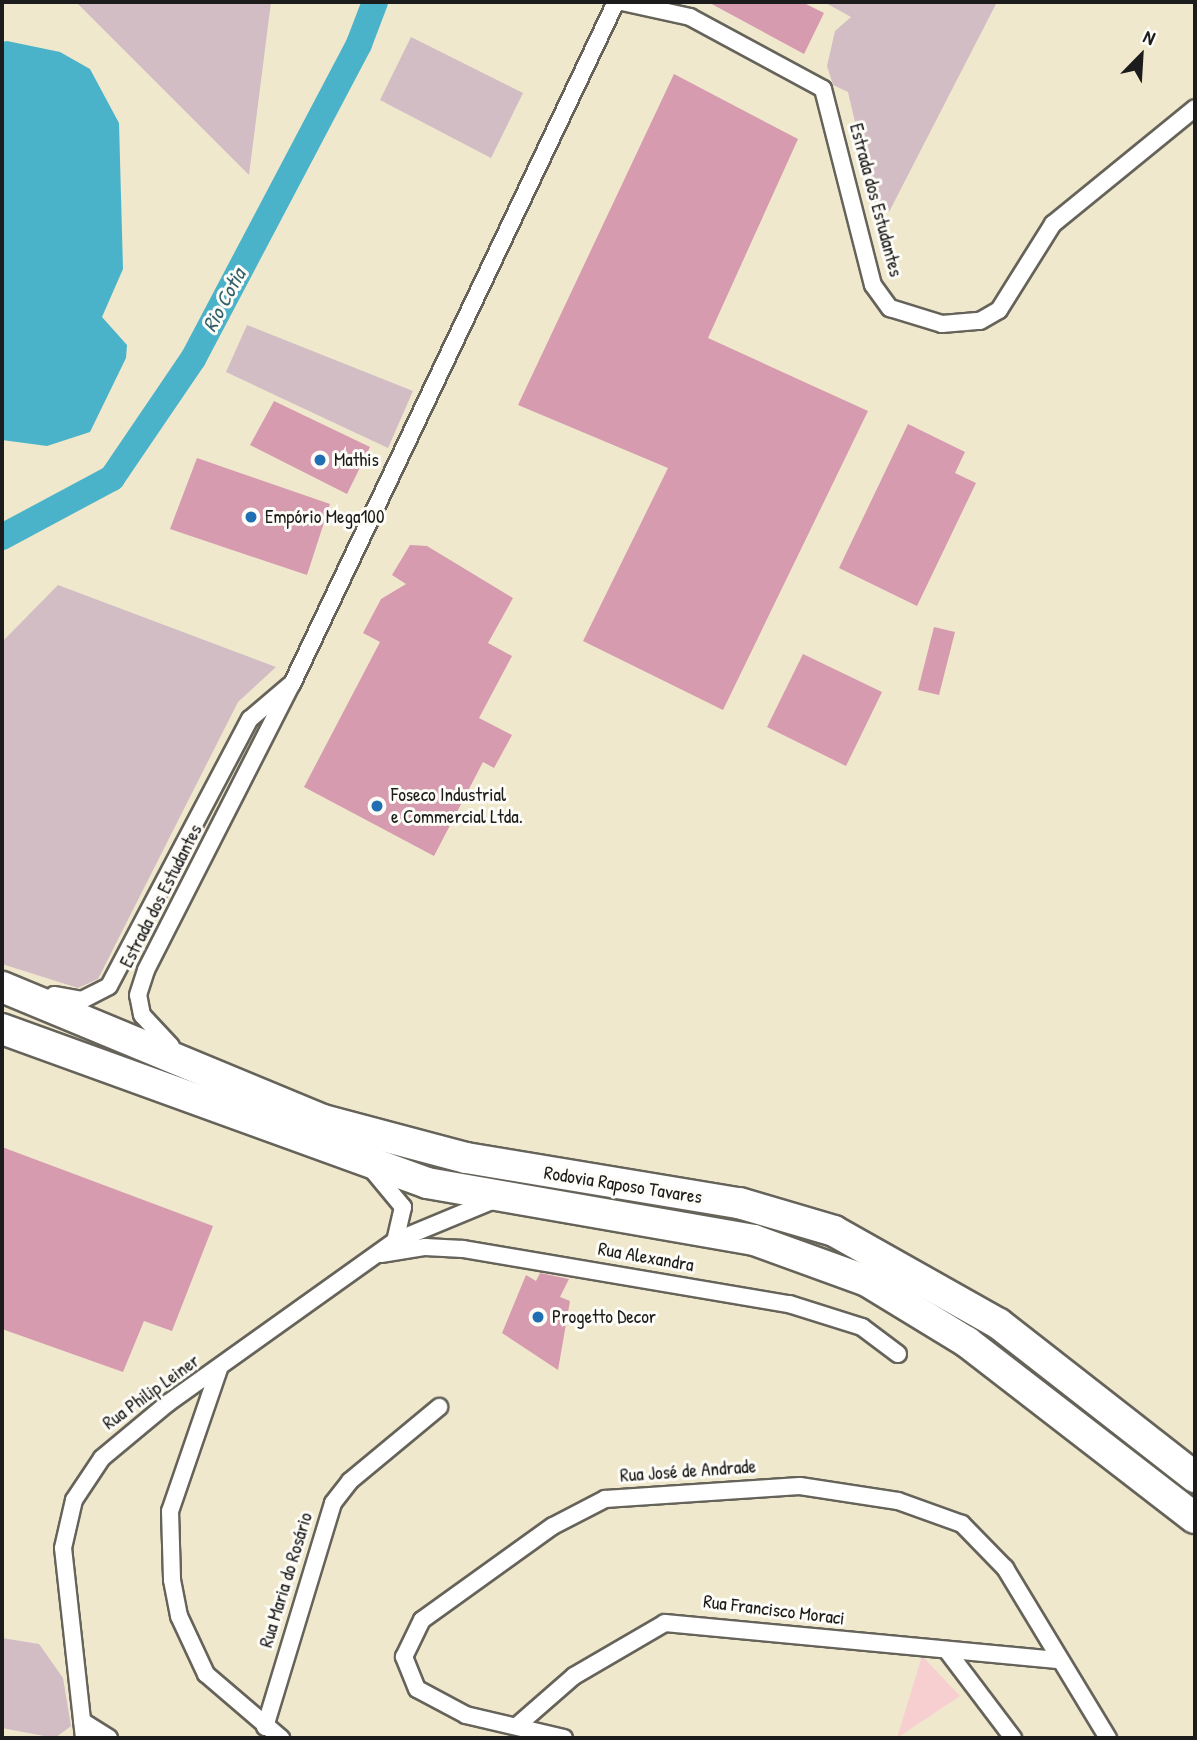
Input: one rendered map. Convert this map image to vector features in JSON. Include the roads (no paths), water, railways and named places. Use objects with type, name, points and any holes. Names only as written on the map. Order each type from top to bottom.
[{"type":"highway","name":"Rodovia Raposo Tavares","points":[[2,986],[323,1120],[466,1158],[739,1203],[834,1231],[999,1324],[1195,1477]]},
{"type":"highway","name":"Rodovia Raposo Tavares","points":[[2,1029],[366,1164],[499,1199],[754,1240],[867,1281],[967,1342],[1195,1518]]},
{"type":"street","name":"Estrada dos Estudantes","points":[[323,1120],[266,1084],[163,1041],[139,1006],[146,970],[292,684],[616,2]]},
{"type":"street","name":"Estrada dos Estudantes","points":[[622,2],[690,17],[823,89],[873,285],[890,308],[942,324],[980,321],[999,310],[1053,224],[1195,108]]},
{"type":"street","name":"Estrada dos Estudantes","points":[[2,979],[71,1000],[93,998],[109,986],[242,733],[258,709],[292,684]]},
{"type":"street","points":[[242,733],[262,743]]},
{"type":"street","points":[[366,1164],[403,1207],[395,1241]]},
{"type":"street","name":"Rua Philip Leiner","points":[[84,1738],[63,1548],[74,1500],[120,1438],[395,1241],[499,1199]]},
{"type":"street","name":"Rua Alexandra","points":[[376,1255],[425,1247],[463,1249],[763,1299],[862,1328],[898,1354]]},
{"type":"street","points":[[219,1369],[170,1511],[172,1580],[179,1616],[206,1674],[281,1738]]},
{"type":"street","name":"Rua Maria do Rosário","points":[[265,1727],[333,1503],[350,1480],[439,1407]]},
{"type":"street","name":"Rua José de Andrade","points":[[564,1738],[519,1724],[466,1715],[417,1689],[406,1674],[409,1641],[438,1604],[553,1526],[622,1495],[800,1486],[934,1512],[987,1545],[1108,1738]]},
{"type":"street","name":"Rua Francisco Moraci","points":[[519,1724],[574,1676],[665,1623],[948,1652],[1057,1660]]},
{"type":"street","points":[[948,1652],[1013,1738]]},
{"type":"street","points":[[82,1721],[109,1738]]},
{"type":"water","points":[[2,42],[60,52],[90,69],[119,123],[123,269],[102,317],[127,345],[126,358],[90,432],[47,446],[2,440]]},
{"type":"waterway","name":"Rio Cotia","points":[[2,537],[112,478],[193,359],[359,44],[375,2]]},
{"type":"place","name":"Mathis","points":[[320,460]]},
{"type":"place","name":"Empório Mega100","points":[[251,517]]},
{"type":"place","name":"Foseco Industrial e Commercial Ltda.","points":[[377,806]]},
{"type":"place","name":"Progetto Decor","points":[[538,1317]]}]
